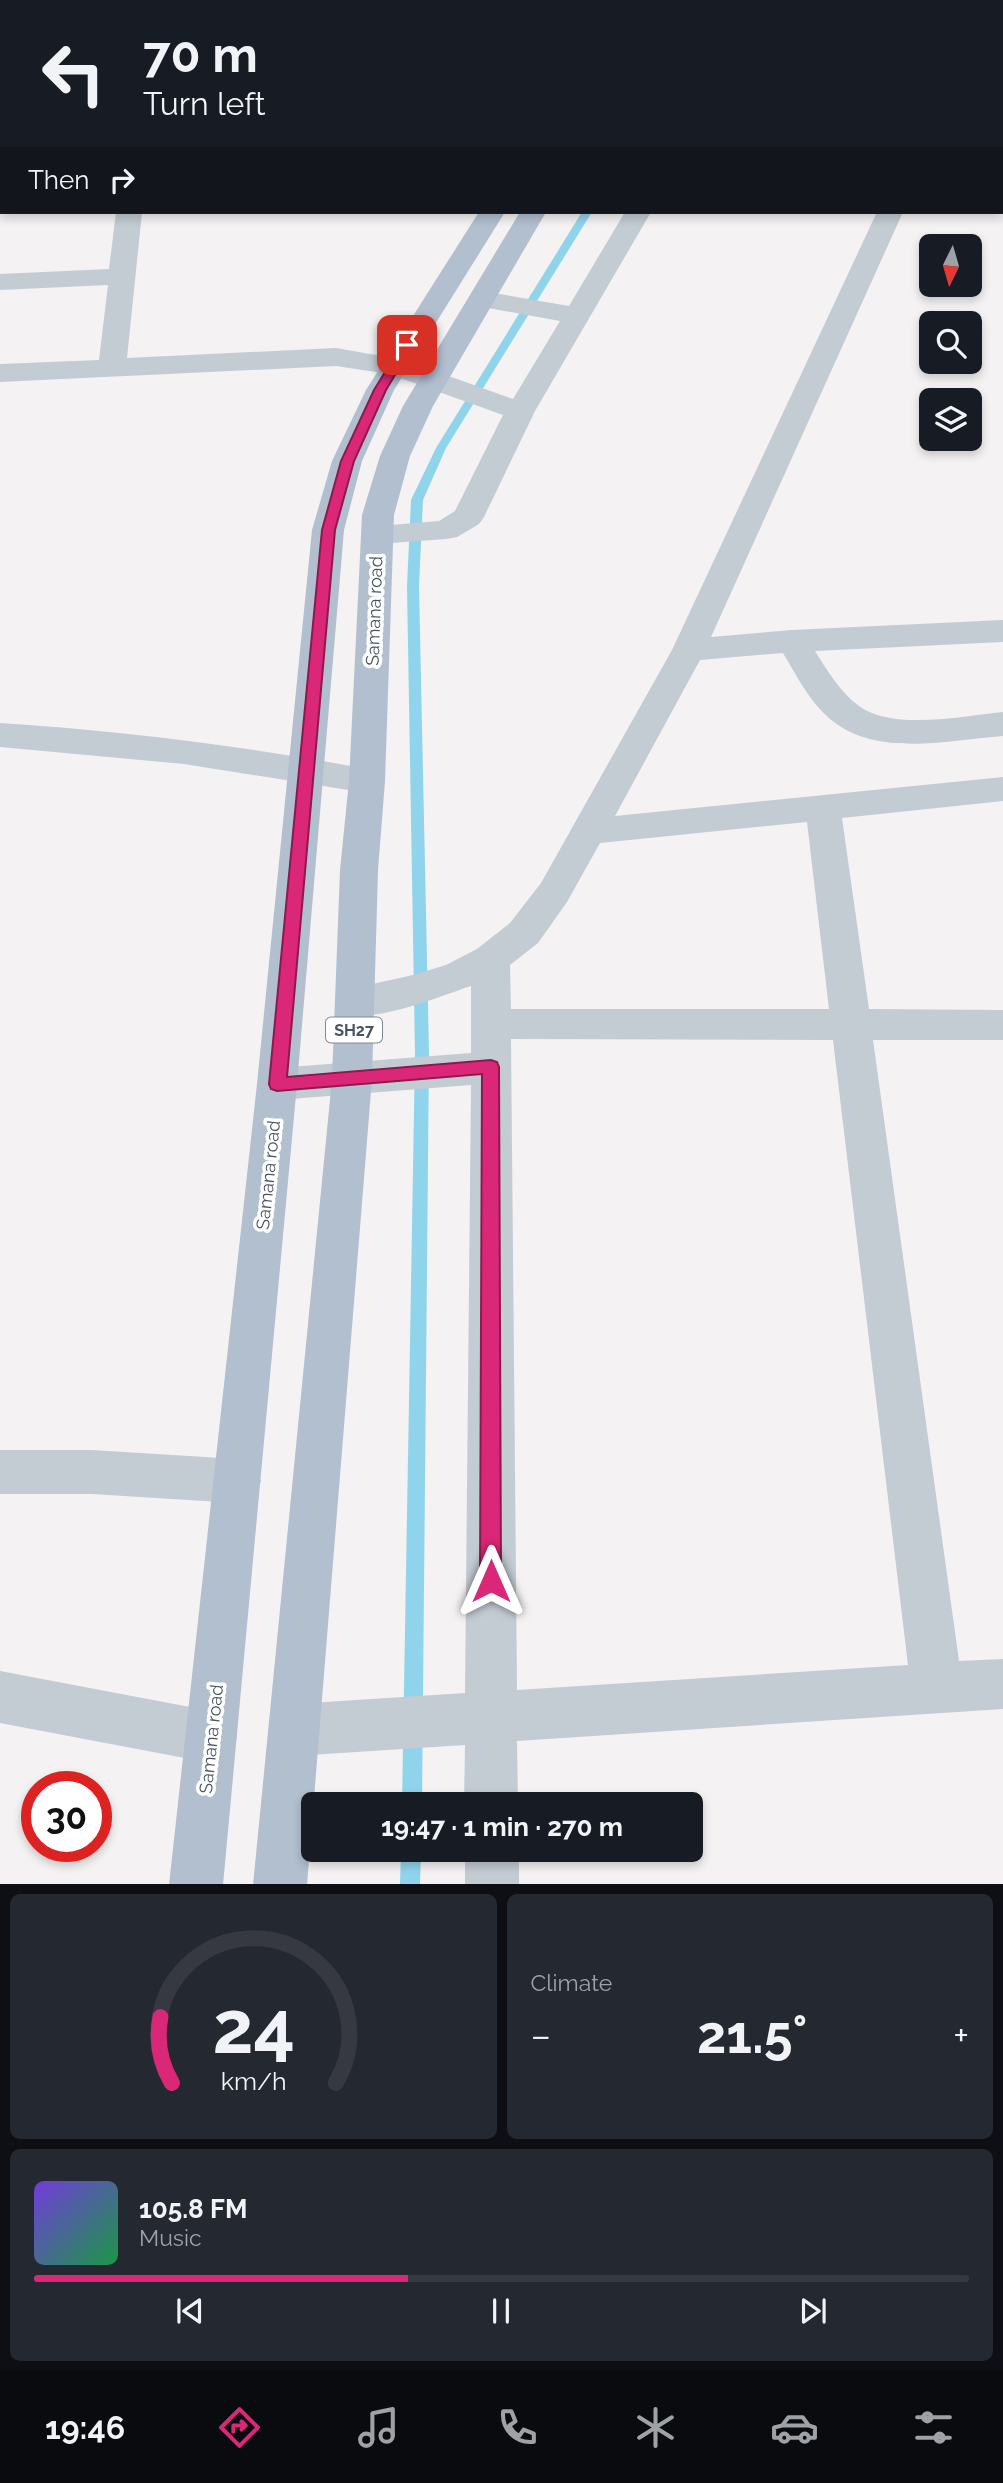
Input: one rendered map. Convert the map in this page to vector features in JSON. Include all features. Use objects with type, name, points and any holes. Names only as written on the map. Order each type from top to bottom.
[{"type":"main road","name":"Samana road","points":[[196,1884],[308,769],[328,530],[347,461],[380,390],[491,214]]},
{"type":"main road","name":"Samana road","points":[[280,1884],[352,1079],[359,870],[367,781],[379,515],[395,456],[432,379],[499,301],[532,214]]},
{"type":"street","points":[[111,368],[129,214]]},
{"type":"street","points":[[377,534],[433,531],[468,517],[498,403],[575,315],[637,214]]},
{"type":"street","points":[[355,1002],[413,990],[476,967],[524,933],[554,892],[689,650],[889,214]]},
{"type":"street","points":[[0,282],[122,276]]},
{"type":"street","points":[[499,301],[575,315]]},
{"type":"street","points":[[0,373],[336,357],[394,366],[498,403]]},
{"type":"street","points":[[689,650],[792,641],[1003,631]]},
{"type":"street","points":[[792,641],[832,701],[848,716],[871,727],[893,731],[1003,724]]},
{"type":"street","points":[[0,735],[171,749],[308,769],[367,781]]},
{"type":"street","points":[[590,831],[1003,789]]},
{"type":"street","points":[[823,808],[937,1690]]},
{"type":"street","points":[[476,967],[491,1046],[491,1792]]},
{"type":"street","points":[[277,1084],[446,1070],[491,1046],[852,1025],[1003,1025]]},
{"type":"street","points":[[0,1472],[92,1472],[237,1481]]},
{"type":"street","points":[[294,1730],[1003,1684]]},
{"type":"street","points":[[0,1697],[211,1737]]},
{"type":"street","points":[[492,1862],[492,1884]]},
{"type":"waterway","points":[[412,1792],[422,1053],[413,586],[417,500],[441,448],[586,214]]},
{"type":"waterway","points":[[410,1884],[411,1862]]},
{"type":"route","points":[[407,345],[380,390],[347,461],[328,530],[277,1084],[491,1067],[491,1581]]}]
